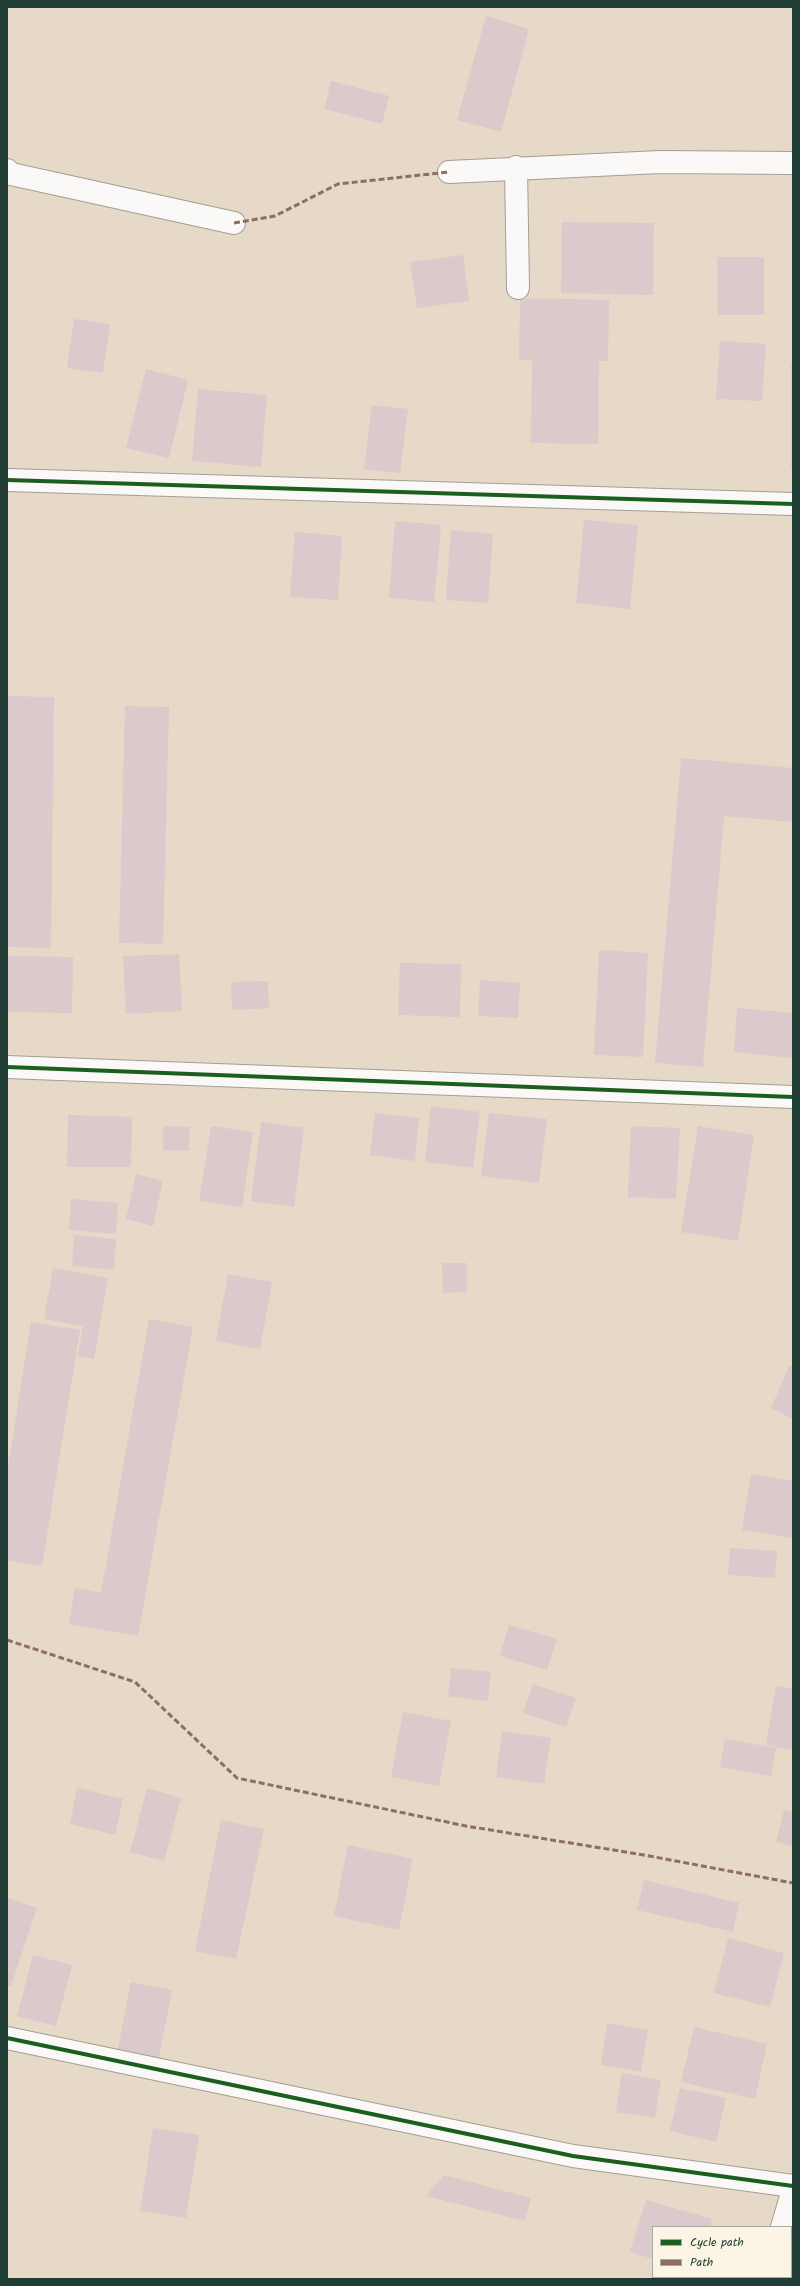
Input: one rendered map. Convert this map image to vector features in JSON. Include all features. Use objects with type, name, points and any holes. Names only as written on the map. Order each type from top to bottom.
[{"type":"street","points":[[449,172],[516,167],[660,162],[793,163]]},
{"type":"street","points":[[516,167],[518,288]]},
{"type":"street","points":[[7,170],[11,174],[234,223]]},
{"type":"street","points":[[7,480],[793,504]]},
{"type":"street","points":[[7,1066],[793,1096]]},
{"type":"street","points":[[7,2038],[573,2156],[793,2186]]},
{"type":"street","points":[[782,2226],[793,2190]]},
{"type":"building","points":[[486,16],[529,29],[501,132],[457,120]]},
{"type":"building","points":[[331,81],[389,96],[382,124],[324,109]]},
{"type":"building","points":[[562,222],[654,223],[653,295],[561,293]]},
{"type":"building","points":[[463,255],[469,301],[417,308],[410,262]]},
{"type":"building","points":[[717,257],[764,257],[764,315],[718,315]]},
{"type":"building","points":[[520,298],[609,300],[608,361],[599,361],[598,444],[531,443],[532,361],[555,361],[519,360]]},
{"type":"building","points":[[74,319],[110,324],[103,373],[67,368]]},
{"type":"building","points":[[720,341],[766,344],[762,401],[716,399]]},
{"type":"building","points":[[791,364],[793,364],[793,468],[791,468]]},
{"type":"building","points":[[146,369],[188,380],[169,458],[126,448]]},
{"type":"building","points":[[198,389],[267,395],[261,467],[192,461]]},
{"type":"building","points":[[372,405],[408,409],[400,473],[364,469]]},
{"type":"building","points":[[584,520],[638,525],[630,609],[576,603]]},
{"type":"building","points":[[395,521],[441,525],[434,602],[389,598]]},
{"type":"building","points":[[451,530],[493,534],[488,603],[446,600]]},
{"type":"building","points":[[295,532],[342,536],[338,600],[290,597]]},
{"type":"building","points":[[7,696],[54,697],[51,948],[7,947]]},
{"type":"building","points":[[125,706],[169,707],[163,944],[119,943]]},
{"type":"building","points":[[681,758],[793,768],[793,822],[724,816],[703,1067],[655,1063]]},
{"type":"building","points":[[599,950],[648,953],[643,1057],[594,1055]]},
{"type":"building","points":[[179,954],[182,1011],[126,1014],[123,956]]},
{"type":"building","points":[[7,956],[73,957],[72,1013],[7,1012]]},
{"type":"building","points":[[400,963],[461,964],[460,1017],[398,1015]]},
{"type":"building","points":[[480,980],[520,983],[518,1018],[478,1016]]},
{"type":"building","points":[[268,981],[269,1008],[232,1010],[231,982]]},
{"type":"building","points":[[737,1008],[793,1013],[793,1058],[734,1052]]},
{"type":"building","points":[[431,1106],[480,1112],[473,1168],[425,1162]]},
{"type":"building","points":[[375,1113],[419,1118],[415,1161],[370,1155]]},
{"type":"building","points":[[489,1113],[547,1119],[539,1183],[481,1176]]},
{"type":"building","points":[[68,1115],[132,1117],[131,1167],[67,1167]]},
{"type":"building","points":[[261,1122],[304,1128],[294,1207],[251,1201]]},
{"type":"building","points":[[163,1126],[190,1127],[189,1151],[163,1150]]},
{"type":"building","points":[[211,1126],[253,1132],[242,1207],[199,1201]]},
{"type":"building","points":[[631,1126],[680,1128],[676,1199],[628,1197]]},
{"type":"building","points":[[698,1126],[754,1135],[738,1241],[681,1232]]},
{"type":"building","points":[[136,1174],[163,1181],[153,1226],[126,1219]]},
{"type":"building","points":[[71,1199],[118,1203],[116,1234],[69,1230]]},
{"type":"building","points":[[74,1235],[116,1239],[114,1270],[72,1266]]},
{"type":"building","points":[[442,1263],[467,1263],[467,1292],[443,1293]]},
{"type":"building","points":[[53,1268],[108,1278],[94,1359],[78,1356],[83,1326],[44,1319]]},
{"type":"building","points":[[228,1274],[272,1282],[260,1349],[216,1341]]},
{"type":"building","points":[[149,1319],[193,1327],[138,1636],[69,1624],[75,1588],[101,1593]]},
{"type":"building","points":[[31,1322],[80,1330],[42,1566],[7,1560],[7,1473]]},
{"type":"building","points":[[789,1366],[793,1368],[793,1419],[771,1408]]},
{"type":"building","points":[[751,1474],[793,1481],[793,1538],[742,1530]]},
{"type":"building","points":[[730,1548],[777,1551],[775,1578],[728,1575]]},
{"type":"building","points":[[509,1625],[557,1639],[547,1670],[500,1656]]},
{"type":"building","points":[[451,1668],[491,1672],[488,1701],[448,1696]]},
{"type":"building","points":[[533,1684],[576,1698],[566,1727],[523,1713]]},
{"type":"building","points":[[776,1686],[793,1689],[793,1750],[766,1745]]},
{"type":"building","points":[[403,1712],[451,1721],[439,1786],[391,1777]]},
{"type":"building","points":[[502,1731],[551,1738],[544,1784],[496,1777]]},
{"type":"building","points":[[725,1739],[776,1748],[771,1776],[720,1767]]},
{"type":"building","points":[[77,1788],[123,1799],[115,1835],[70,1824]]},
{"type":"building","points":[[147,1788],[181,1798],[164,1861],[130,1852]]},
{"type":"building","points":[[784,1810],[793,1812],[793,1846],[776,1842]]},
{"type":"building","points":[[221,1820],[264,1829],[236,1959],[195,1951]]},
{"type":"building","points":[[348,1845],[413,1859],[399,1930],[334,1916]]},
{"type":"building","points":[[644,1880],[739,1903],[733,1932],[637,1910]]},
{"type":"building","points":[[8,1898],[37,1908],[11,1986],[7,1985]]},
{"type":"building","points":[[728,1938],[784,1953],[770,2007],[714,1993]]},
{"type":"building","points":[[33,1955],[72,1965],[56,2026],[17,2016]]},
{"type":"building","points":[[131,1982],[172,1990],[158,2062],[117,2053]]},
{"type":"building","points":[[607,2023],[648,2030],[641,2072],[601,2065]]},
{"type":"building","points":[[694,2027],[767,2044],[755,2099],[681,2082]]},
{"type":"building","points":[[622,2073],[661,2080],[655,2118],[616,2112]]},
{"type":"building","points":[[680,2088],[726,2098],[716,2142],[670,2131]]},
{"type":"building","points":[[153,2128],[199,2135],[186,2218],[140,2211]]},
{"type":"building","points":[[444,2175],[531,2198],[525,2221],[426,2196]]},
{"type":"building","points":[[646,2200],[712,2219],[710,2226],[652,2226],[652,2259],[630,2252]]},
{"type":"marked path","points":[[234,223],[275,216],[338,184],[449,172]]},
{"type":"marked path","points":[[7,1640],[135,1682],[237,1778],[466,1826],[644,1855],[793,1883]]},
{"type":"cycle path","points":[[7,480],[793,504]]},
{"type":"cycle path","points":[[7,1067],[793,1097]]},
{"type":"cycle path","points":[[7,2038],[573,2156],[793,2186]]}]
